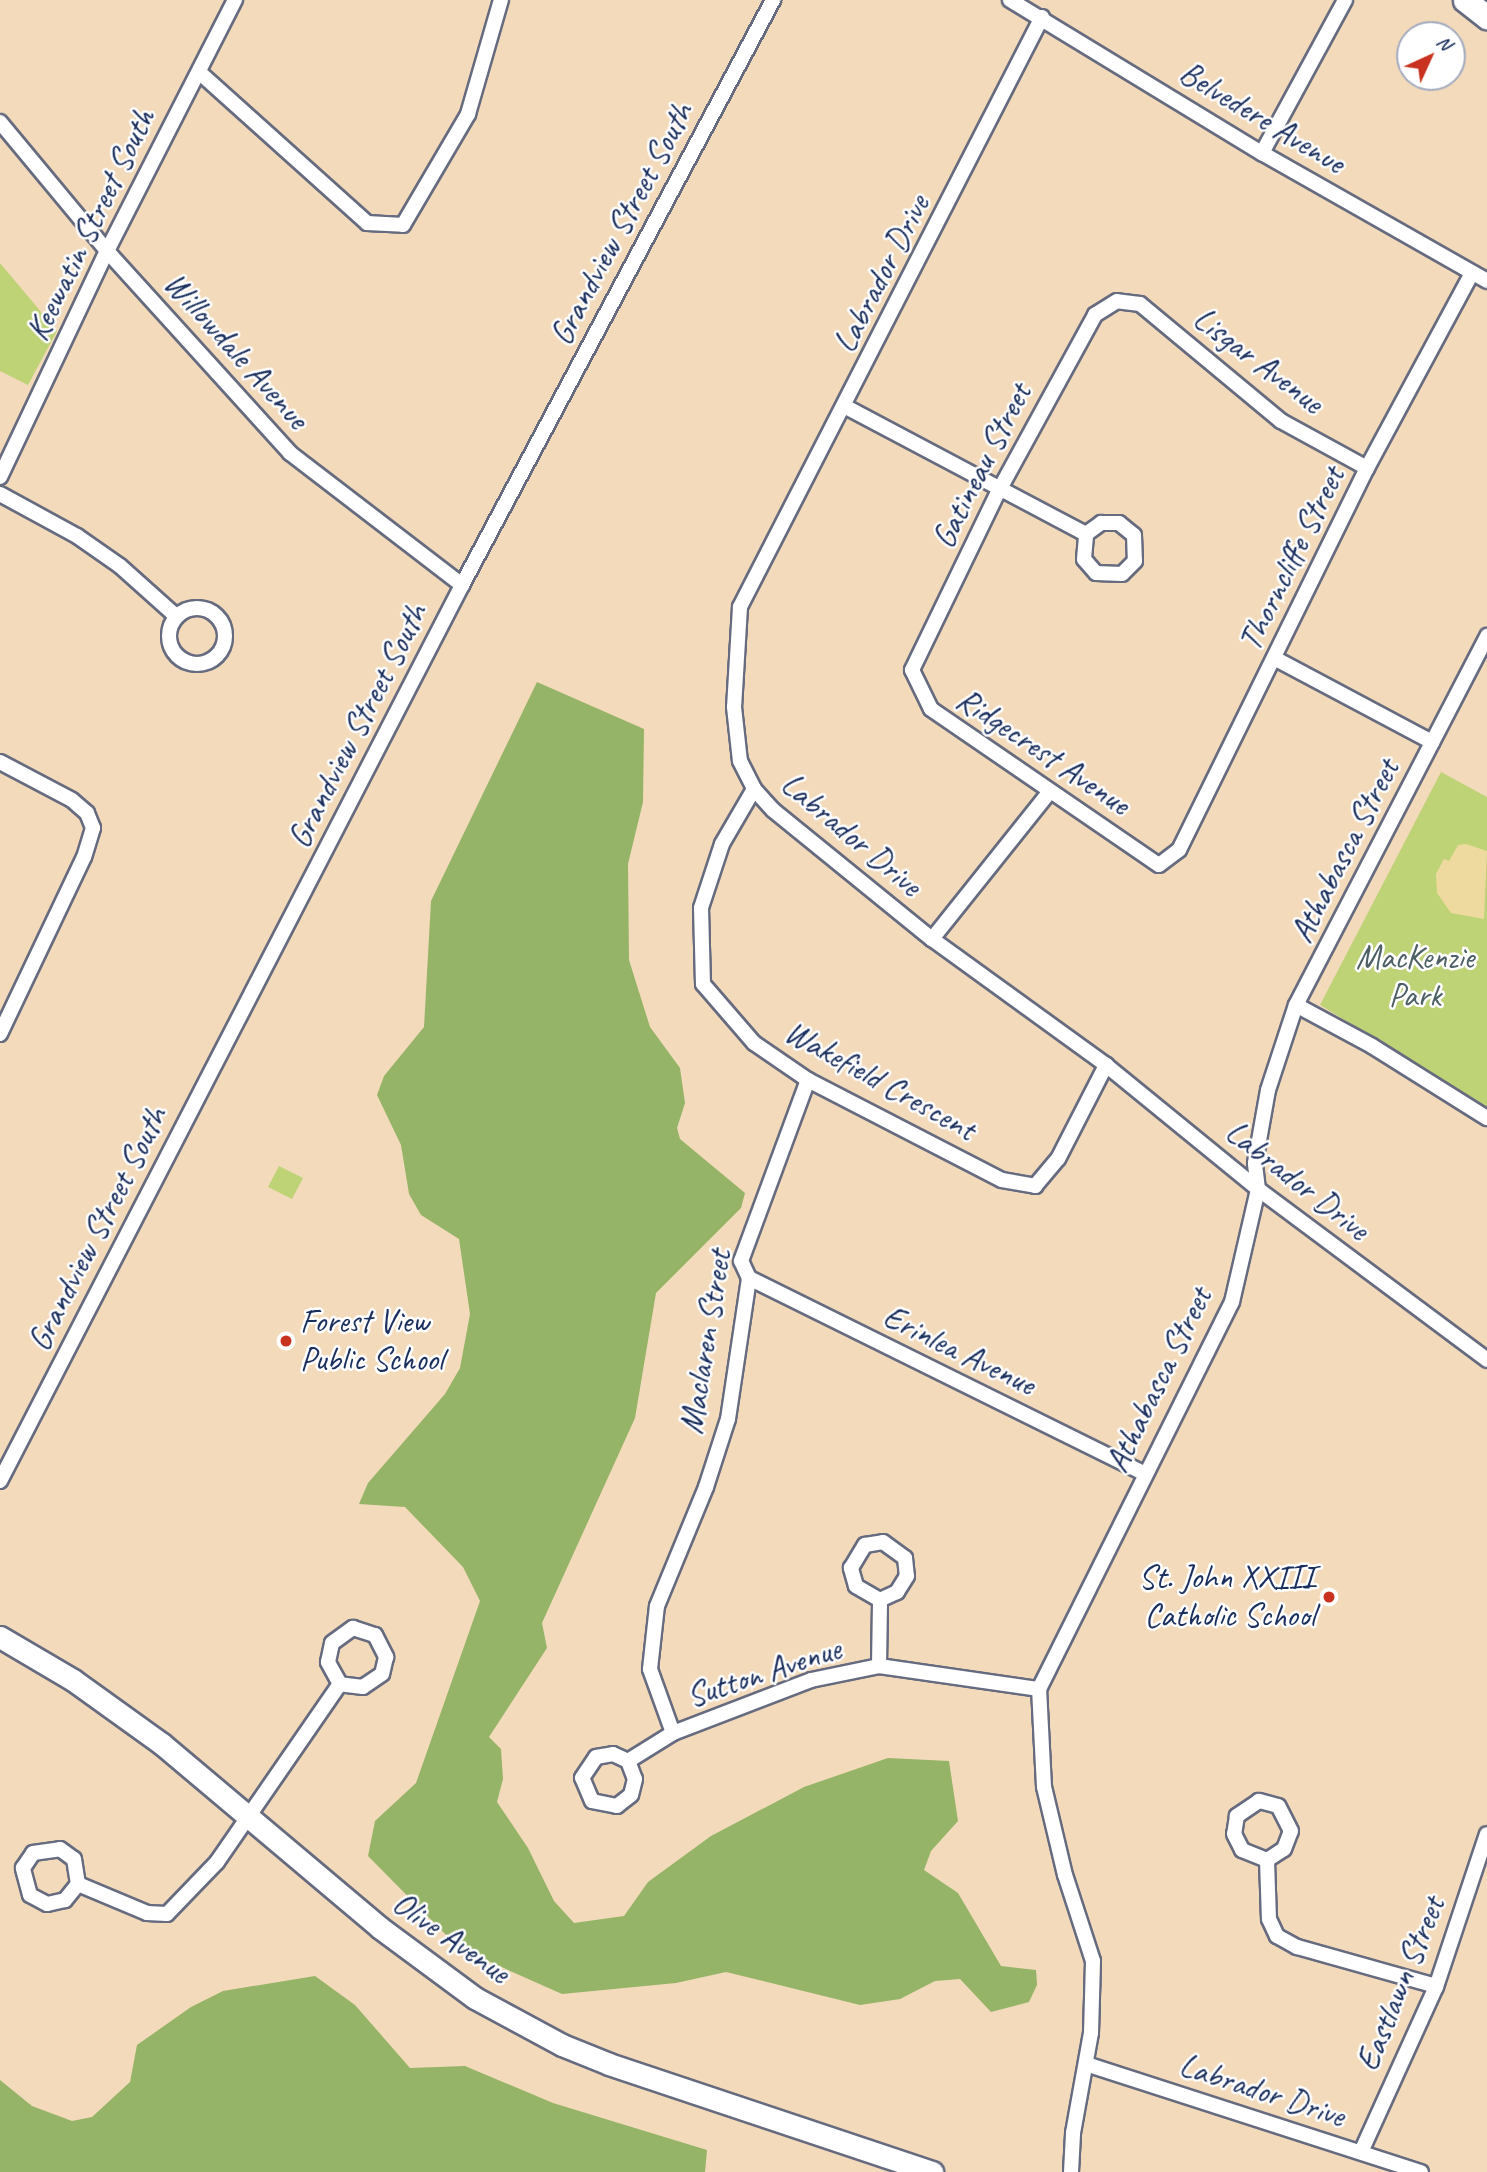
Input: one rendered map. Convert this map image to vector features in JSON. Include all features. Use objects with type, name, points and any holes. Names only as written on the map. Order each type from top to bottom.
[{"type":"main road","points":[[1465,0],[1487,17]]},
{"type":"main road","name":"Olive Avenue","points":[[0,1637],[125,1716],[422,1962],[524,2025],[609,2064],[932,2172]]},
{"type":"street","name":"Keewatin Street South","points":[[0,477],[107,251],[235,0]]},
{"type":"street","points":[[198,72],[368,223],[403,225],[468,114],[501,0]]},
{"type":"street","name":"Grandview Street South","points":[[0,1481],[462,585],[773,0]]},
{"type":"street","name":"Belvedere Avenue","points":[[1010,0],[1262,153],[1487,281]]},
{"type":"street","points":[[1262,153],[1345,0]]},
{"type":"street","name":"Labrador Drive","points":[[1042,17],[846,407],[740,607],[734,707],[740,761],[754,789],[932,939],[1106,1065],[1258,1189],[1487,1360]]},
{"type":"street","name":"Willowdale Avenue","points":[[0,122],[107,251],[290,453],[462,585]]},
{"type":"street","name":"Thorncliffe Street","points":[[1159,865],[1179,850],[1276,659],[1367,468],[1472,273]]},
{"type":"street","name":"Lisgar Avenue","points":[[1117,301],[1140,304],[1281,421],[1367,468]]},
{"type":"street","name":"Gatineau Street","points":[[912,670],[999,490],[1095,315],[1117,301]]},
{"type":"street","points":[[846,407],[1086,534]]},
{"type":"street","points":[[0,494],[109,559],[176,616]]},
{"type":"street","points":[[194,607],[212,611],[226,635],[220,653],[195,664],[178,657],[169,641],[176,616],[194,607]]},
{"type":"street","name":"Athabasca Street","points":[[1071,2172],[1086,2064],[1093,1961],[1065,1875],[1044,1787],[1039,1689],[1232,1302],[1258,1189],[1255,1163],[1268,1090],[1296,1005],[1487,636]]},
{"type":"street","points":[[1276,659],[1432,741]]},
{"type":"street","name":"Ridgecrest Avenue","points":[[912,670],[931,709],[1159,865]]},
{"type":"street","points":[[0,761],[72,800],[86,813],[93,828],[84,858],[0,1034]]},
{"type":"street","name":"Wakefield Crescent","points":[[754,789],[722,844],[701,908],[703,984],[754,1043],[808,1080],[1002,1180],[1035,1186],[1058,1160],[1106,1065]]},
{"type":"street","points":[[932,939],[1050,791]]},
{"type":"street","points":[[1296,1005],[1372,1046],[1487,1118]]},
{"type":"street","name":"Maclaren Street","points":[[673,1733],[655,1690],[649,1644],[657,1606],[706,1487],[728,1419],[749,1278],[741,1261],[808,1080]]},
{"type":"street","name":"Erinlea Avenue","points":[[749,1278],[1145,1474]]},
{"type":"street","points":[[883,1542],[905,1558],[907,1576],[897,1592],[880,1600],[856,1586],[851,1568],[865,1545],[883,1542]]},
{"type":"street","points":[[879,1666],[880,1600]]},
{"type":"street","points":[[353,1628],[375,1635],[386,1657],[382,1674],[363,1686],[340,1684],[328,1662],[332,1643],[353,1628]]},
{"type":"street","name":"Sutton Avenue","points":[[628,1761],[673,1733],[811,1680],[879,1666],[1039,1689]]},
{"type":"street","points":[[78,1884],[147,1913],[167,1914],[218,1862],[340,1684]]},
{"type":"street","points":[[1259,1801],[1278,1806],[1291,1831],[1284,1849],[1267,1860],[1242,1850],[1234,1834],[1237,1816],[1259,1801]]},
{"type":"street","name":"Eastlawn Street","points":[[1361,2152],[1436,1986],[1487,1834]]},
{"type":"street","points":[[60,1849],[74,1859],[78,1884],[65,1900],[47,1904],[25,1887],[23,1868],[33,1853],[60,1849]]},
{"type":"street","points":[[1267,1860],[1269,1919],[1277,1936],[1297,1947],[1436,1986]]},
{"type":"street","name":"Labrador Drive","points":[[1086,2064],[1421,2172]]},
{"type":"green space","points":[[0,263],[57,331],[28,385],[0,371]]},
{"type":"green space","points":[[537,682],[644,729],[643,802],[628,864],[629,960],[650,1027],[680,1068],[685,1103],[677,1128],[680,1139],[745,1193],[741,1208],[656,1293],[635,1418],[542,1623],[547,1648],[489,1737],[501,1749],[503,1779],[497,1802],[528,1848],[554,1901],[574,1923],[624,1916],[648,1882],[711,1836],[804,1787],[888,1758],[949,1761],[958,1821],[931,1851],[924,1870],[958,1893],[1001,1966],[1036,1970],[1037,1985],[1029,2002],[991,2012],[960,1979],[935,1981],[900,1999],[860,2005],[726,1972],[676,1983],[562,1994],[459,1948],[368,1856],[375,1821],[416,1783],[480,1601],[463,1567],[405,1507],[359,1504],[368,1483],[445,1394],[460,1368],[470,1314],[459,1239],[421,1215],[409,1194],[401,1145],[377,1095],[384,1076],[424,1027],[431,901]]},
{"type":"green space","name":"MacKenzie Park","points":[[1441,772],[1487,797],[1487,1107],[1320,1005]]},
{"type":"green space","points":[[279,1166],[303,1178],[292,1199],[268,1187]]},
{"type":"green space","points":[[315,1976],[355,2005],[410,2068],[465,2066],[553,2103],[707,2150],[705,2172],[0,2172],[0,2080],[32,2106],[72,2121],[92,2117],[130,2082],[137,2045],[191,2007],[223,1991]]},
{"type":"sand","points":[[1466,844],[1487,851],[1484,919],[1451,913],[1437,893],[1436,874],[1444,859],[1449,861],[1458,845]]},
{"type":"place","name":"Forest View Public School","points":[[286,1341]]},
{"type":"place","name":"St. John XXIII Catholic School","points":[[1329,1597]]}]
